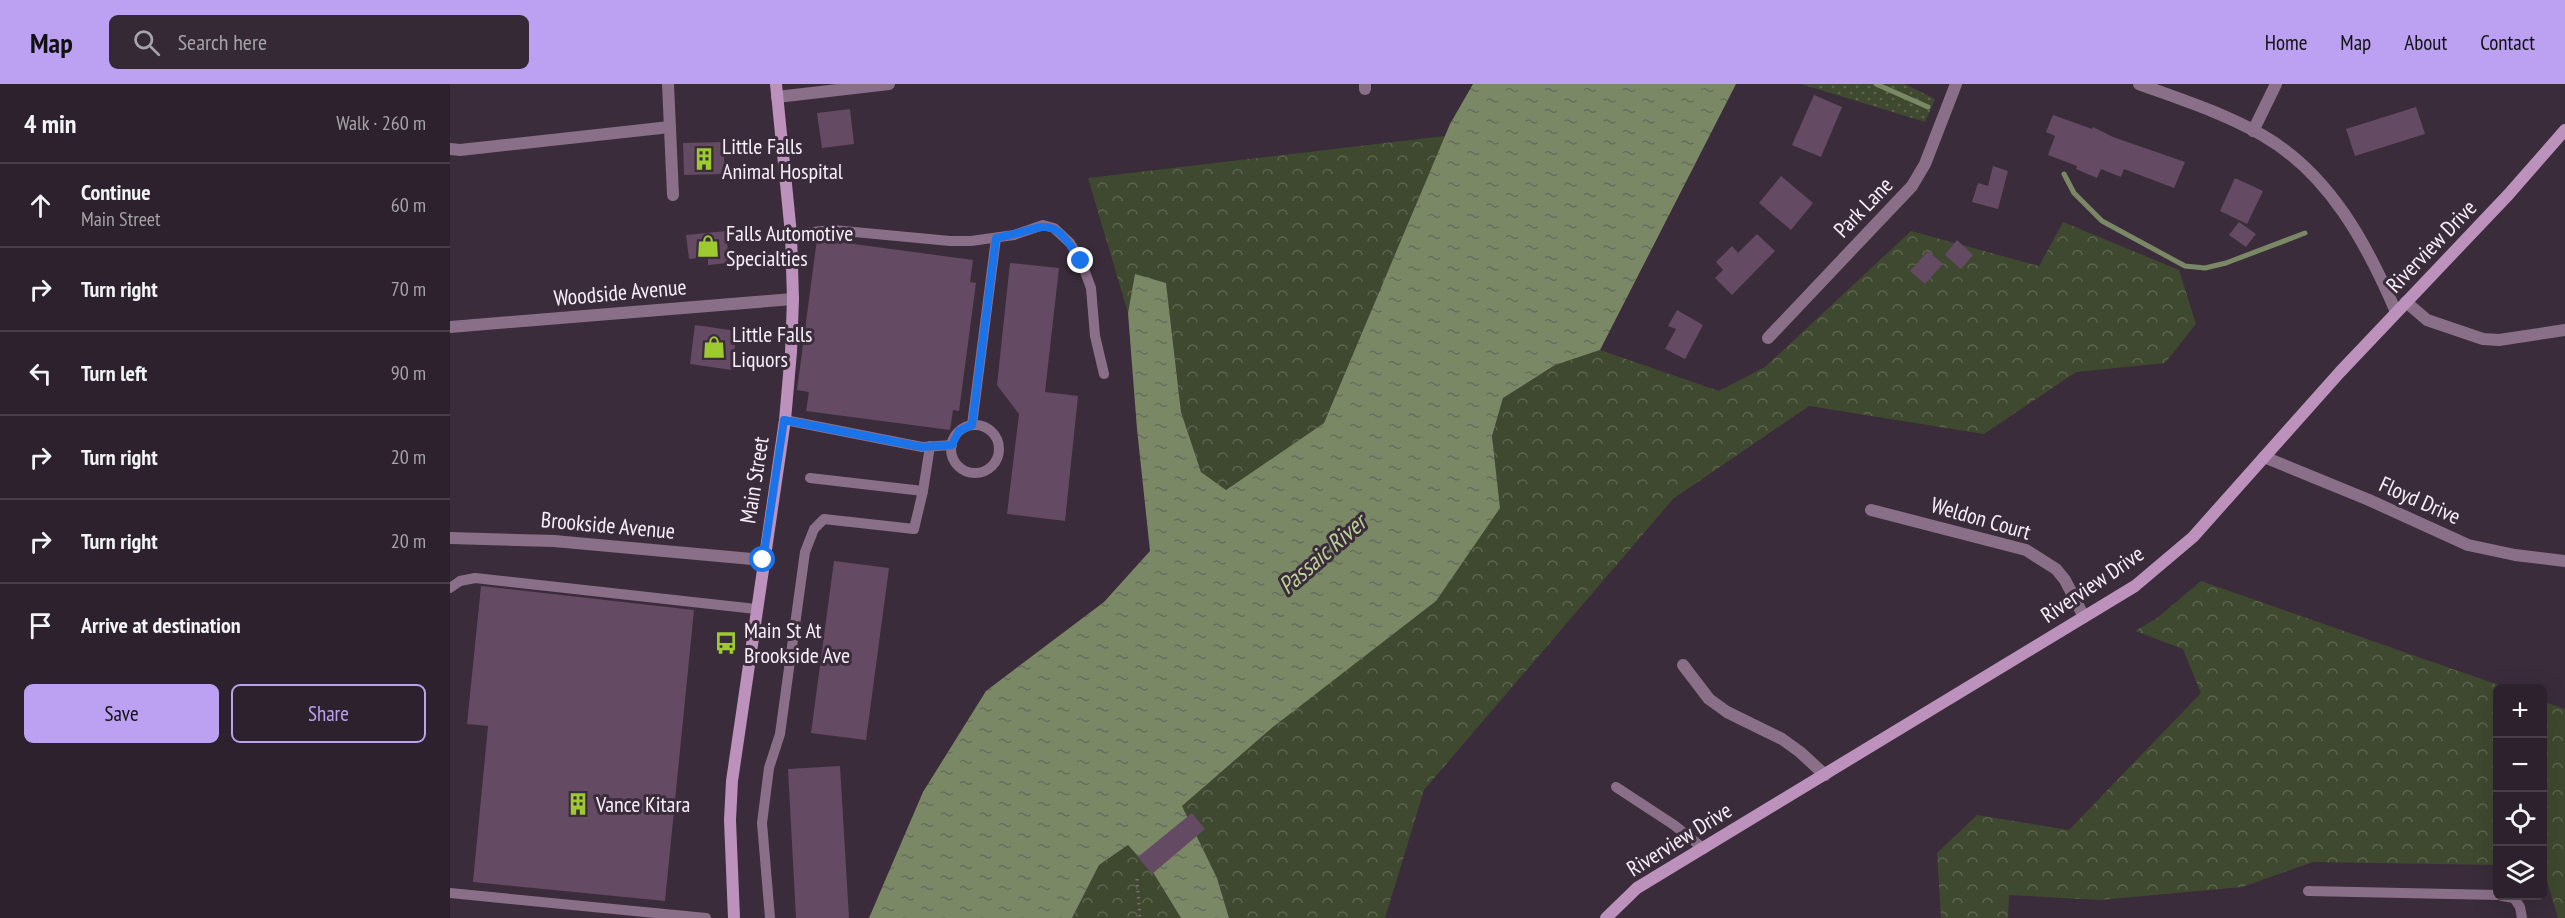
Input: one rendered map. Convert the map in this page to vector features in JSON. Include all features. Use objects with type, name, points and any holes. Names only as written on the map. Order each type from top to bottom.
[{"type":"main road","name":"Main Street","points":[[734,918],[730,820],[732,781],[784,420],[791,352],[793,299],[790,234],[777,90]]},
{"type":"main road","name":"Riverview Drive","points":[[1606,918],[1637,888],[2135,586],[2193,537],[2396,312],[2508,195],[2565,130]]},
{"type":"street","points":[[668,84],[673,195]]},
{"type":"street","points":[[777,90],[889,84]]},
{"type":"street","name":"Park Lane","points":[[1768,338],[1912,186],[1925,164],[1956,84]]},
{"type":"street","points":[[2139,84],[2190,102],[2253,131],[2282,149],[2320,182],[2336,200],[2379,271],[2396,312]]},
{"type":"street","points":[[2253,131],[2276,84]]},
{"type":"street","points":[[450,149],[460,150],[670,127]]},
{"type":"street","name":"Woodside Avenue","points":[[450,327],[793,299]]},
{"type":"street","points":[[2406,302],[2427,320],[2483,339],[2499,340],[2565,330]]},
{"type":"street","name":"Floyd Drive","points":[[2264,457],[2468,545],[2515,555],[2565,561]]},
{"type":"street","name":"Weldon Court","points":[[1871,510],[2026,550],[2056,569],[2065,580],[2084,617]]},
{"type":"street","name":"Brookside Avenue","points":[[450,538],[554,541],[763,560]]},
{"type":"street","points":[[1683,665],[1708,699],[1727,712],[1782,739],[1825,775]]},
{"type":"lane","points":[[790,234],[832,230],[950,242],[996,238],[1030,231],[1043,225],[1054,228],[1070,243],[1081,261],[1091,288],[1095,336],[1104,374]]},
{"type":"lane","points":[[972,425],[996,238]]},
{"type":"lane","points":[[784,420],[922,447],[952,445]]},
{"type":"lane","points":[[972,425],[987,428],[997,439],[998,455],[989,468],[974,472],[959,467],[954,460],[952,445],[959,431],[972,425]]},
{"type":"lane","points":[[770,918],[762,823],[770,768],[782,722],[805,552],[814,529],[824,519],[914,529],[930,446]]},
{"type":"lane","points":[[810,478],[923,491]]},
{"type":"lane","points":[[450,588],[460,581],[475,578],[756,609]]},
{"type":"lane","points":[[1617,787],[1674,825],[1704,849]]},
{"type":"lane","points":[[2308,891],[2493,895]]},
{"type":"lane","points":[[450,893],[706,918]]},
{"type":"lane","points":[[2515,900],[2520,907],[2522,918]]},
{"type":"path","points":[[1137,879],[1140,918]]},
{"type":"green space","points":[[1801,84],[1905,84],[1935,99],[1925,122]]},
{"type":"green space","points":[[1445,136],[1324,423],[1226,490],[1201,472],[1181,412],[1166,283],[1135,275],[1128,313],[1088,178]]},
{"type":"green space","points":[[2063,222],[2179,270],[2196,324],[2165,363],[2076,372],[1984,434],[1809,406],[1673,499],[1424,790],[1385,918],[1229,918],[1217,878],[1182,806],[1273,727],[1500,508],[1492,436],[1503,398],[1555,365],[1600,350],[1719,391],[1765,367],[1911,231],[2039,266]]},
{"type":"green space","points":[[2201,581],[2496,684],[2493,684],[2493,865],[2313,862],[2242,887],[2100,900],[2009,895],[2008,918],[1941,918],[1937,853],[1977,815],[2069,830],[2201,693],[2183,649],[2135,631],[2157,618]]},
{"type":"green space","points":[[2547,703],[2565,709],[2565,918],[2558,918],[2547,881]]},
{"type":"green space","points":[[1128,845],[1154,874],[1181,918],[1072,918],[1099,865]]},
{"type":"water","name":"Passaic River","points":[[1473,84],[1736,84],[1600,350],[1555,365],[1503,398],[1492,436],[1500,508],[1436,601],[1273,727],[1182,806],[1217,878],[1229,918],[1181,918],[1154,874],[1128,845],[1099,865],[1072,918],[869,918],[923,792],[986,691],[1104,602],[1150,551],[1128,313],[1135,274],[1166,283],[1181,412],[1201,472],[1226,490],[1324,423],[1450,124]]},
{"type":"building","points":[[1814,95],[1842,107],[1821,157],[1792,145]]},
{"type":"building","points":[[2416,107],[2425,134],[2355,156],[2346,129]]},
{"type":"building","points":[[850,109],[854,144],[822,148],[817,113]]},
{"type":"building","points":[[2053,115],[2092,129],[2093,127],[2113,137],[2185,162],[2174,188],[2124,169],[2121,177],[2101,169],[2097,178],[2076,169],[2077,166],[2048,155],[2055,136],[2046,132]]},
{"type":"building","name":"Little Falls Animal Hospital","points":[[723,142],[725,174],[684,175],[683,143]]},
{"type":"building","points":[[1993,166],[2008,171],[1998,209],[1972,202],[1978,183],[1988,186]]},
{"type":"building","points":[[1781,176],[1813,203],[1791,230],[1759,203]]},
{"type":"building","points":[[2235,178],[2263,191],[2247,224],[2220,211]]},
{"type":"building","points":[[2239,222],[2256,234],[2246,247],[2229,235]]},
{"type":"building","name":"Falls Automotive Specialties","points":[[726,231],[729,263],[708,265],[708,257],[689,259],[686,235]]},
{"type":"building","points":[[1757,234],[1775,251],[1732,295],[1715,278],[1723,270],[1716,262],[1732,246],[1738,253]]},
{"type":"building","points":[[817,239],[973,260],[970,282],[976,283],[959,411],[953,410],[950,430],[806,411],[809,392],[797,390]]},
{"type":"building","points":[[1957,240],[1973,255],[1961,269],[1945,255]]},
{"type":"building","points":[[1928,251],[1943,264],[1925,284],[1910,271]]},
{"type":"building","points":[[1010,263],[1059,268],[1045,392],[1078,396],[1065,521],[1007,514],[1019,414],[997,385]]},
{"type":"building","points":[[1677,310],[1703,325],[1685,359],[1665,349],[1676,329],[1668,326]]},
{"type":"building","name":"Little Falls Liquors","points":[[695,325],[737,331],[732,370],[690,364]]},
{"type":"building","points":[[834,561],[889,568],[866,740],[811,733]]},
{"type":"building","name":"Vance Kitara","points":[[481,586],[694,610],[665,901],[473,882],[488,726],[467,724]]},
{"type":"building","points":[[840,766],[849,918],[796,918],[788,769]]},
{"type":"building","points":[[1192,813],[1205,829],[1152,874],[1138,857]]},
{"type":"waterway","points":[[1876,84],[1928,107]]},
{"type":"waterway","points":[[2064,174],[2074,193],[2102,221],[2185,266],[2205,268],[2226,263],[2305,233]]},
{"type":"place","name":"Little Falls Animal Hospital","points":[[704,159]]},
{"type":"place","name":"Falls Automotive Specialties","points":[[708,246]]},
{"type":"place","name":"Little Falls Liquors","points":[[714,347]]},
{"type":"place","name":"Main St At Brookside Ave","points":[[726,643]]},
{"type":"place","name":"Vance Kitara","points":[[578,804]]},
{"type":"route","points":[[763,560],[784,420],[922,447],[952,445],[959,431],[972,425],[996,238],[1030,231],[1043,225],[1054,228],[1070,243],[1081,261]]}]
